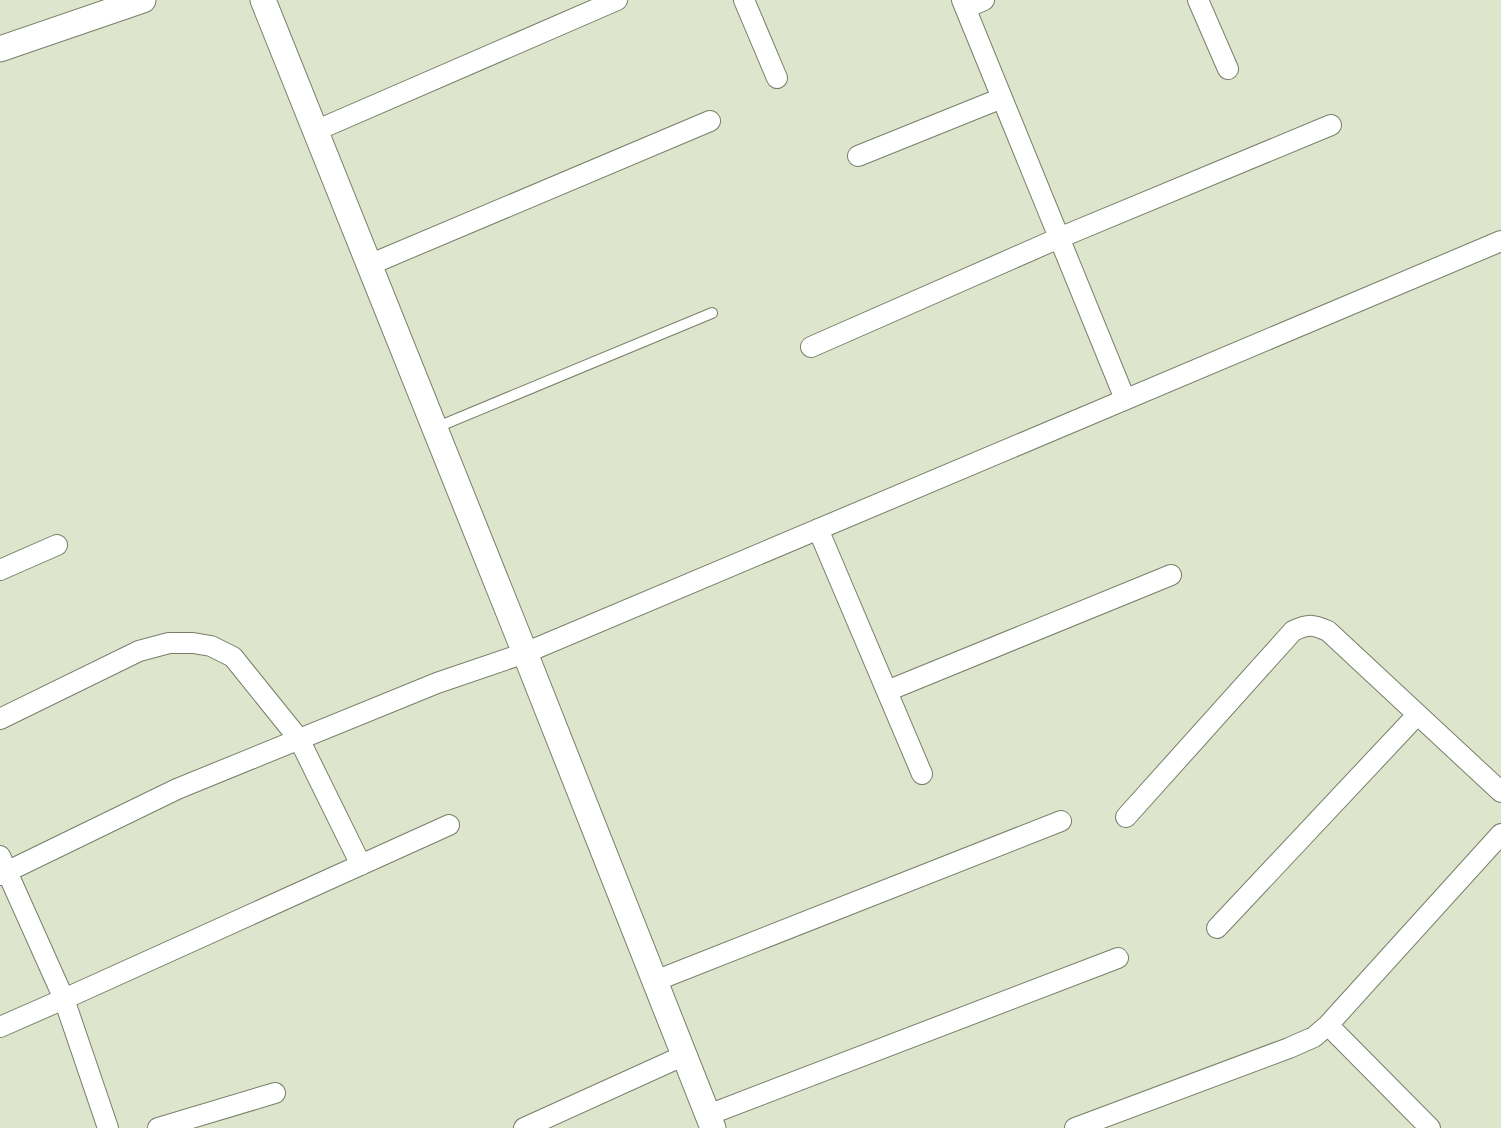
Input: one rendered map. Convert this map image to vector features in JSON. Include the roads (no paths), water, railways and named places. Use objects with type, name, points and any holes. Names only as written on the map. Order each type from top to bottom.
[{"type":"street","points":[[0,49],[142,0]]},
{"type":"street","points":[[263,0],[711,1122],[1118,958]]},
{"type":"street","points":[[315,130],[617,0]]},
{"type":"street","points":[[744,0],[777,78]]},
{"type":"street","points":[[984,0],[964,4],[1125,399]]},
{"type":"street","points":[[1198,0],[1228,69]]},
{"type":"street","points":[[858,156],[1002,98]]},
{"type":"street","points":[[369,265],[710,121]]},
{"type":"street","points":[[811,347],[1059,238],[1331,125]]},
{"type":"street","points":[[108,1128],[64,999],[2,868],[177,789],[437,683],[525,653],[1125,399],[1500,244]]},
{"type":"street","points":[[818,529],[922,774]]},
{"type":"street","points":[[0,570],[57,545]]},
{"type":"street","points":[[887,690],[1172,575]]},
{"type":"street","points":[[1126,817],[1292,631],[1315,625],[1328,632],[1501,792]]},
{"type":"street","points":[[0,719],[139,651],[169,643],[194,643],[211,646],[232,657],[299,739],[361,865]]},
{"type":"street","points":[[1217,928],[1417,714]]},
{"type":"street","points":[[655,981],[1061,821]]},
{"type":"street","points":[[0,1027],[448,825]]},
{"type":"street","points":[[1075,1128],[1290,1048],[1314,1037],[1328,1025],[1501,834]]},
{"type":"street","points":[[1328,1025],[1430,1128]]},
{"type":"street","points":[[524,1128],[685,1055]]},
{"type":"street","points":[[158,1128],[275,1093]]},
{"type":"lane","points":[[435,428],[712,313]]}]
